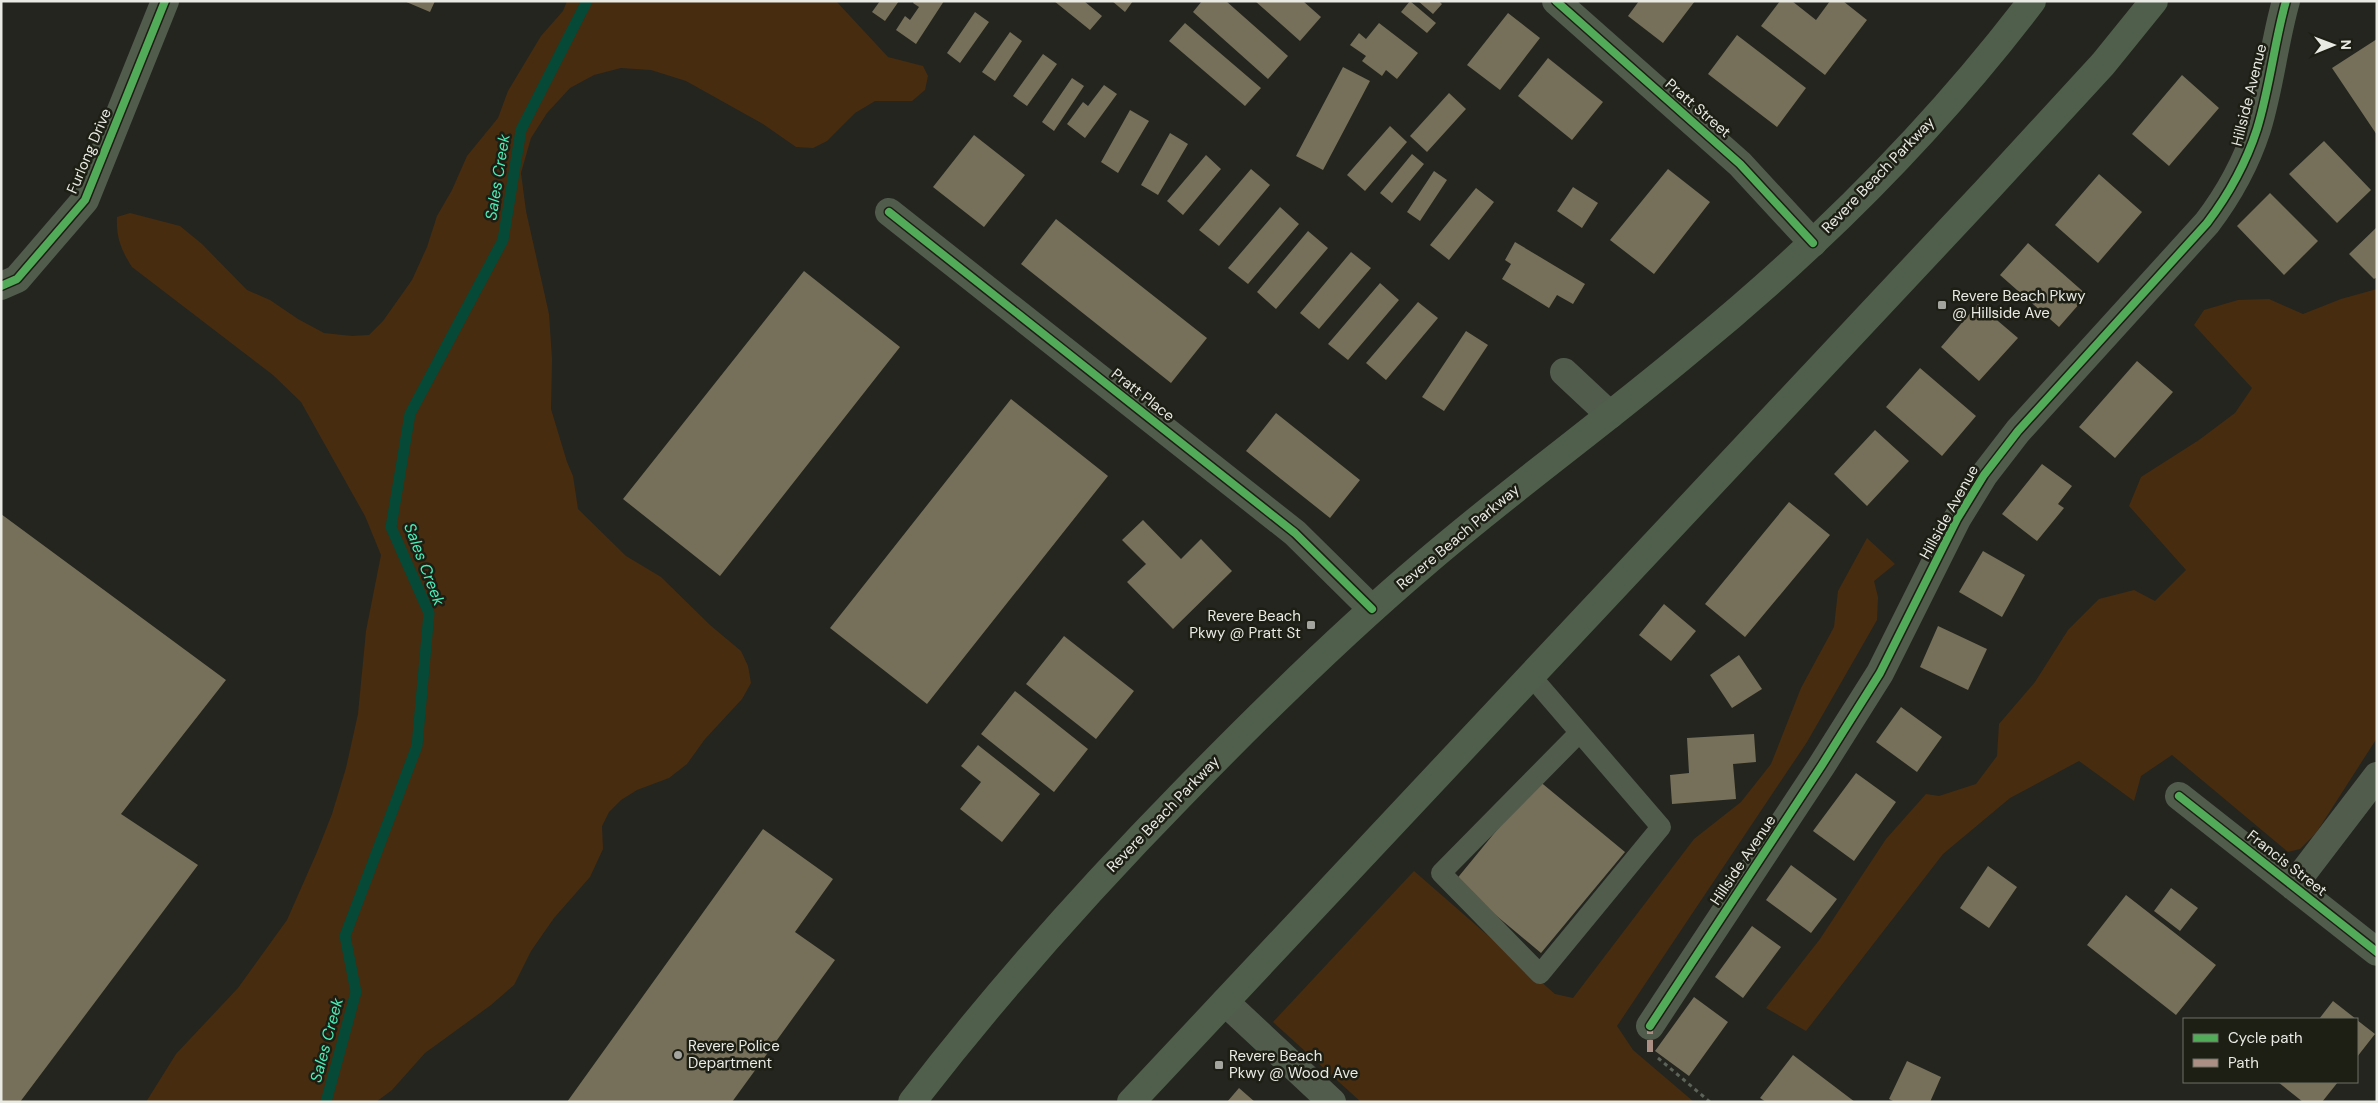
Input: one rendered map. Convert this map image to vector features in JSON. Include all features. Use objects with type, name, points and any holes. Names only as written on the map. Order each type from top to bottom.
[{"type":"main road","name":"Revere Beach Parkway","points":[[914,1100],[1026,962],[1091,888],[1224,751],[1372,609],[1469,526],[1690,351],[1845,213],[1937,114],[2032,1]]},
{"type":"main road","points":[[1131,1102],[2033,141],[2102,64],[2154,1]]},
{"type":"street","name":"Furlong Drive","points":[[1,286],[17,279],[85,200],[165,1]]},
{"type":"street","name":"Pratt Street","points":[[1556,1],[1740,164],[1812,243]]},
{"type":"street","name":"Hillside Avenue","points":[[1650,1026],[1822,765],[1880,673],[1957,519],[1984,475],[2018,431],[2219,208],[2246,159],[2257,127],[2286,1]]},
{"type":"street","name":"Pratt Place","points":[[889,212],[1295,534],[1372,609]]},
{"type":"street","points":[[1564,372],[1610,415]]},
{"type":"street","points":[[2293,886],[2377,776]]},
{"type":"street","name":"Francis Street","points":[[2179,796],[2377,952]]},
{"type":"street","points":[[1225,1002],[1332,1102]]},
{"type":"lane","points":[[1531,676],[1661,827],[1540,974],[1441,873],[1579,733]]},
{"type":"path","points":[[1657,1058],[1710,1102]]},
{"type":"shaded area","points":[[567,1],[836,1],[888,57],[923,66],[928,76],[925,90],[912,101],[875,101],[855,113],[827,141],[813,148],[796,147],[763,124],[686,81],[651,70],[621,68],[594,75],[570,88],[547,113],[531,138],[521,173],[526,211],[549,314],[552,359],[551,409],[573,476],[578,509],[626,556],[661,577],[710,625],[741,651],[748,666],[751,683],[742,699],[705,739],[687,764],[669,778],[637,790],[621,800],[609,812],[602,826],[603,849],[590,877],[554,918],[531,951],[514,985],[491,1005],[425,1053],[392,1090],[376,1102],[146,1102],[176,1054],[238,988],[287,920],[317,852],[332,814],[346,768],[358,714],[366,631],[381,555],[365,516],[301,402],[273,375],[132,267],[120,243],[117,231],[117,217],[130,213],[180,226],[202,244],[247,290],[270,300],[298,319],[324,333],[352,336],[369,335],[383,321],[412,280],[427,247],[437,216],[452,190],[467,156],[498,118],[508,91],[541,36],[563,11]]},
{"type":"shaded area","points":[[2377,289],[2377,738],[2316,833],[2300,849],[2288,852],[2172,755],[2141,776],[2134,801],[2079,761],[2010,798],[1943,854],[1806,1031],[1766,1008],[1820,939],[1886,839],[1926,794],[1939,796],[1976,784],[1997,756],[1999,724],[2035,682],[2068,630],[2099,599],[2134,590],[2155,601],[2186,570],[2129,506],[2141,477],[2199,440],[2235,413],[2252,388],[2194,325],[2204,310],[2238,300],[2269,299],[2303,314],[2341,299]]},
{"type":"shaded area","points":[[1867,538],[1895,564],[1874,581],[1878,597],[1877,620],[1807,742],[1617,1026],[1633,1050],[1694,1102],[1361,1102],[1273,1022],[1414,871],[1555,994],[1573,998],[1694,839],[1741,802],[1771,764],[1801,688],[1834,627],[1838,591]]},
{"type":"building","points":[[404,1],[435,1],[430,12]]},
{"type":"building","points":[[880,1],[899,1],[885,21],[872,12]]},
{"type":"building","points":[[914,1],[944,1],[916,44],[896,30],[905,16],[910,20],[919,7],[913,3]]},
{"type":"building","points":[[1054,1],[1084,1],[1102,16],[1090,30]]},
{"type":"building","points":[[1112,1],[1133,1],[1125,12]]},
{"type":"building","points":[[1202,1],[1226,1],[1288,56],[1268,79],[1193,12]]},
{"type":"building","points":[[1255,1],[1303,1],[1321,17],[1300,41]]},
{"type":"building","points":[[1410,1],[1436,23],[1427,33],[1401,12]]},
{"type":"building","points":[[1418,1],[1439,1],[1442,4],[1433,14]]},
{"type":"building","points":[[1639,1],[1695,1],[1663,43],[1628,16]]},
{"type":"building","points":[[1780,1],[1792,1],[1816,20],[1830,1],[1843,1],[1867,20],[1825,75],[1761,26]]},
{"type":"building","points":[[975,12],[989,22],[960,63],[947,53]]},
{"type":"building","points":[[1508,13],[1540,38],[1500,90],[1467,65]]},
{"type":"building","points":[[1185,23],[1261,88],[1245,106],[1169,41]]},
{"type":"building","points":[[1379,23],[1418,53],[1397,79],[1386,70],[1382,76],[1362,61],[1366,56],[1350,45],[1359,33],[1366,39]]},
{"type":"building","points":[[1010,32],[1022,41],[995,81],[982,72]]},
{"type":"building","points":[[1737,35],[1806,88],[1777,127],[1708,74]]},
{"type":"building","points":[[2377,39],[2377,135],[2332,68]]},
{"type":"building","points":[[1043,54],[1057,64],[1027,106],[1013,96]]},
{"type":"building","points":[[1548,58],[1603,102],[1572,140],[1518,96]]},
{"type":"building","points":[[1343,67],[1370,81],[1323,170],[1296,156]]},
{"type":"building","points":[[2182,75],[2219,108],[2169,166],[2132,134]]},
{"type":"building","points":[[1072,78],[1084,86],[1054,131],[1042,122]]},
{"type":"building","points":[[1104,85],[1117,94],[1085,138],[1067,124],[1083,102],[1088,106]]},
{"type":"building","points":[[1449,93],[1466,109],[1427,152],[1410,136]]},
{"type":"building","points":[[1130,110],[1149,121],[1118,173],[1101,162]]},
{"type":"building","points":[[1390,126],[1407,142],[1365,191],[1347,175]]},
{"type":"building","points":[[1170,133],[1188,144],[1158,195],[1141,185]]},
{"type":"building","points":[[974,135],[1025,175],[984,227],[933,187]]},
{"type":"building","points":[[2324,141],[2371,190],[2337,223],[2289,174]]},
{"type":"building","points":[[1412,154],[1424,164],[1392,203],[1380,193]]},
{"type":"building","points":[[1206,155],[1221,169],[1183,215],[1167,201]]},
{"type":"building","points":[[1251,169],[1270,185],[1219,246],[1199,230]]},
{"type":"building","points":[[1668,169],[1710,202],[1654,274],[1610,240]]},
{"type":"building","points":[[1434,171],[1447,180],[1420,221],[1407,212]]},
{"type":"building","points":[[2099,174],[2142,212],[2098,263],[2055,225]]},
{"type":"building","points":[[1573,187],[1598,203],[1582,228],[1557,211]]},
{"type":"building","points":[[1476,188],[1494,202],[1449,260],[1430,245]]},
{"type":"building","points":[[2270,193],[2318,241],[2284,275],[2237,226]]},
{"type":"building","points":[[1280,207],[1299,224],[1248,284],[1228,268]]},
{"type":"building","points":[[1056,219],[1207,338],[1171,383],[1021,264]]},
{"type":"building","points":[[2377,227],[2377,277],[2374,279],[2349,254]]},
{"type":"building","points":[[1308,231],[1328,248],[1276,309],[1257,292]]},
{"type":"building","points":[[1515,242],[1585,284],[1573,304],[1557,295],[1549,308],[1502,279],[1511,264],[1505,260]]},
{"type":"building","points":[[2028,243],[2087,295],[2059,327],[2000,275]]},
{"type":"building","points":[[1351,252],[1371,268],[1319,329],[1300,313]]},
{"type":"building","points":[[804,271],[900,347],[720,576],[623,499]]},
{"type":"building","points":[[1380,283],[1399,300],[1348,360],[1328,344]]},
{"type":"building","points":[[1418,302],[1438,318],[1386,380],[1366,363]]},
{"type":"building","points":[[1978,304],[2018,338],[1979,381],[1941,347]]},
{"type":"building","points":[[1466,331],[1488,345],[1444,411],[1422,397]]},
{"type":"building","points":[[2137,361],[2173,392],[2115,458],[2079,427]]},
{"type":"building","points":[[1920,368],[1976,416],[1942,456],[1886,407]]},
{"type":"building","points":[[1011,399],[1108,476],[927,704],[830,628]]},
{"type":"building","points":[[1276,413],[1360,480],[1330,518],[1246,451]]},
{"type":"building","points":[[1875,430],[1909,461],[1867,506],[1834,474]]},
{"type":"building","points":[[2042,464],[2072,486],[2058,504],[2064,508],[2037,541],[2002,514]]},
{"type":"building","points":[[1789,502],[1830,535],[1745,637],[1705,604]]},
{"type":"building","points":[[1,514],[226,680],[121,814],[198,865],[20,1102],[1,1102]]},
{"type":"building","points":[[1143,520],[1181,559],[1201,539],[1232,571],[1173,629],[1127,582],[1146,564],[1122,540]]},
{"type":"building","points":[[1983,551],[2025,575],[2002,617],[1959,592]]},
{"type":"building","points":[[1664,604],[1696,631],[1671,661],[1639,635]]},
{"type":"building","points":[[1938,626],[1987,649],[1968,690],[1920,667]]},
{"type":"building","points":[[1064,636],[1134,691],[1096,739],[1026,684]]},
{"type":"building","points":[[1739,655],[1762,689],[1732,708],[1710,675]]},
{"type":"building","points":[[1015,691],[1088,749],[1054,792],[981,734]]},
{"type":"building","points":[[1901,707],[1942,737],[1917,772],[1876,742]]},
{"type":"building","points":[[1754,734],[1756,762],[1733,764],[1736,799],[1672,804],[1670,775],[1689,773],[1687,738]]},
{"type":"building","points":[[978,745],[1040,794],[1002,842],[960,809],[981,782],[961,766]]},
{"type":"building","points":[[1856,773],[1896,802],[1854,861],[1813,831]]},
{"type":"building","points":[[1538,780],[1625,852],[1541,953],[1455,881]]},
{"type":"building","points":[[763,829],[833,879],[795,932],[835,960],[732,1102],[567,1102]]},
{"type":"building","points":[[1791,865],[1837,899],[1811,933],[1766,900]]},
{"type":"building","points":[[1988,866],[2017,887],[1989,928],[1960,908]]},
{"type":"building","points":[[2171,888],[2198,908],[2180,931],[2154,911]]},
{"type":"building","points":[[2126,895],[2216,965],[2176,1015],[2087,945]]},
{"type":"building","points":[[1752,926],[1781,947],[1743,998],[1715,977]]},
{"type":"building","points":[[1694,997],[1728,1022],[1689,1076],[1655,1051]]},
{"type":"building","points":[[2333,1001],[2355,1018],[2320,1018]]},
{"type":"building","points":[[2358,1021],[2375,1034],[2358,1056]]},
{"type":"building","points":[[1793,1055],[1855,1102],[1766,1102],[1760,1098]]},
{"type":"building","points":[[1907,1061],[1941,1077],[1930,1102],[1895,1102],[1889,1099]]},
{"type":"building","points":[[2279,1083],[2337,1083],[2322,1102],[2303,1102]]},
{"type":"building","points":[[1239,1088],[1255,1102],[1227,1102]]},
{"type":"waterway","name":"Sales Creek","points":[[326,1102],[356,992],[345,936],[417,746],[429,613],[391,527],[410,414],[503,240],[521,130],[587,1]]},
{"type":"marked path","points":[[1650,1026],[1650,1052]]},
{"type":"cycle path","points":[[1,286],[17,279],[85,200],[165,1]]},
{"type":"cycle path","points":[[1556,1],[1740,164],[1813,243]]},
{"type":"cycle path","points":[[1650,1026],[1822,765],[1880,673],[1957,519],[1984,475],[2018,431],[2207,223],[2223,201],[2253,142],[2286,1]]},
{"type":"cycle path","points":[[889,212],[1295,533],[1372,609]]},
{"type":"cycle path","points":[[2179,796],[2377,952]]},
{"type":"place","name":"Revere Beach Pkwy @ Hillside Ave","points":[[1942,305]]},
{"type":"place","name":"Revere Beach Pkwy @ Pratt St","points":[[1311,625]]},
{"type":"place","name":"Revere Police Department","points":[[678,1055]]},
{"type":"place","name":"Revere Beach Pkwy @ Wood Ave","points":[[1219,1065]]}]
